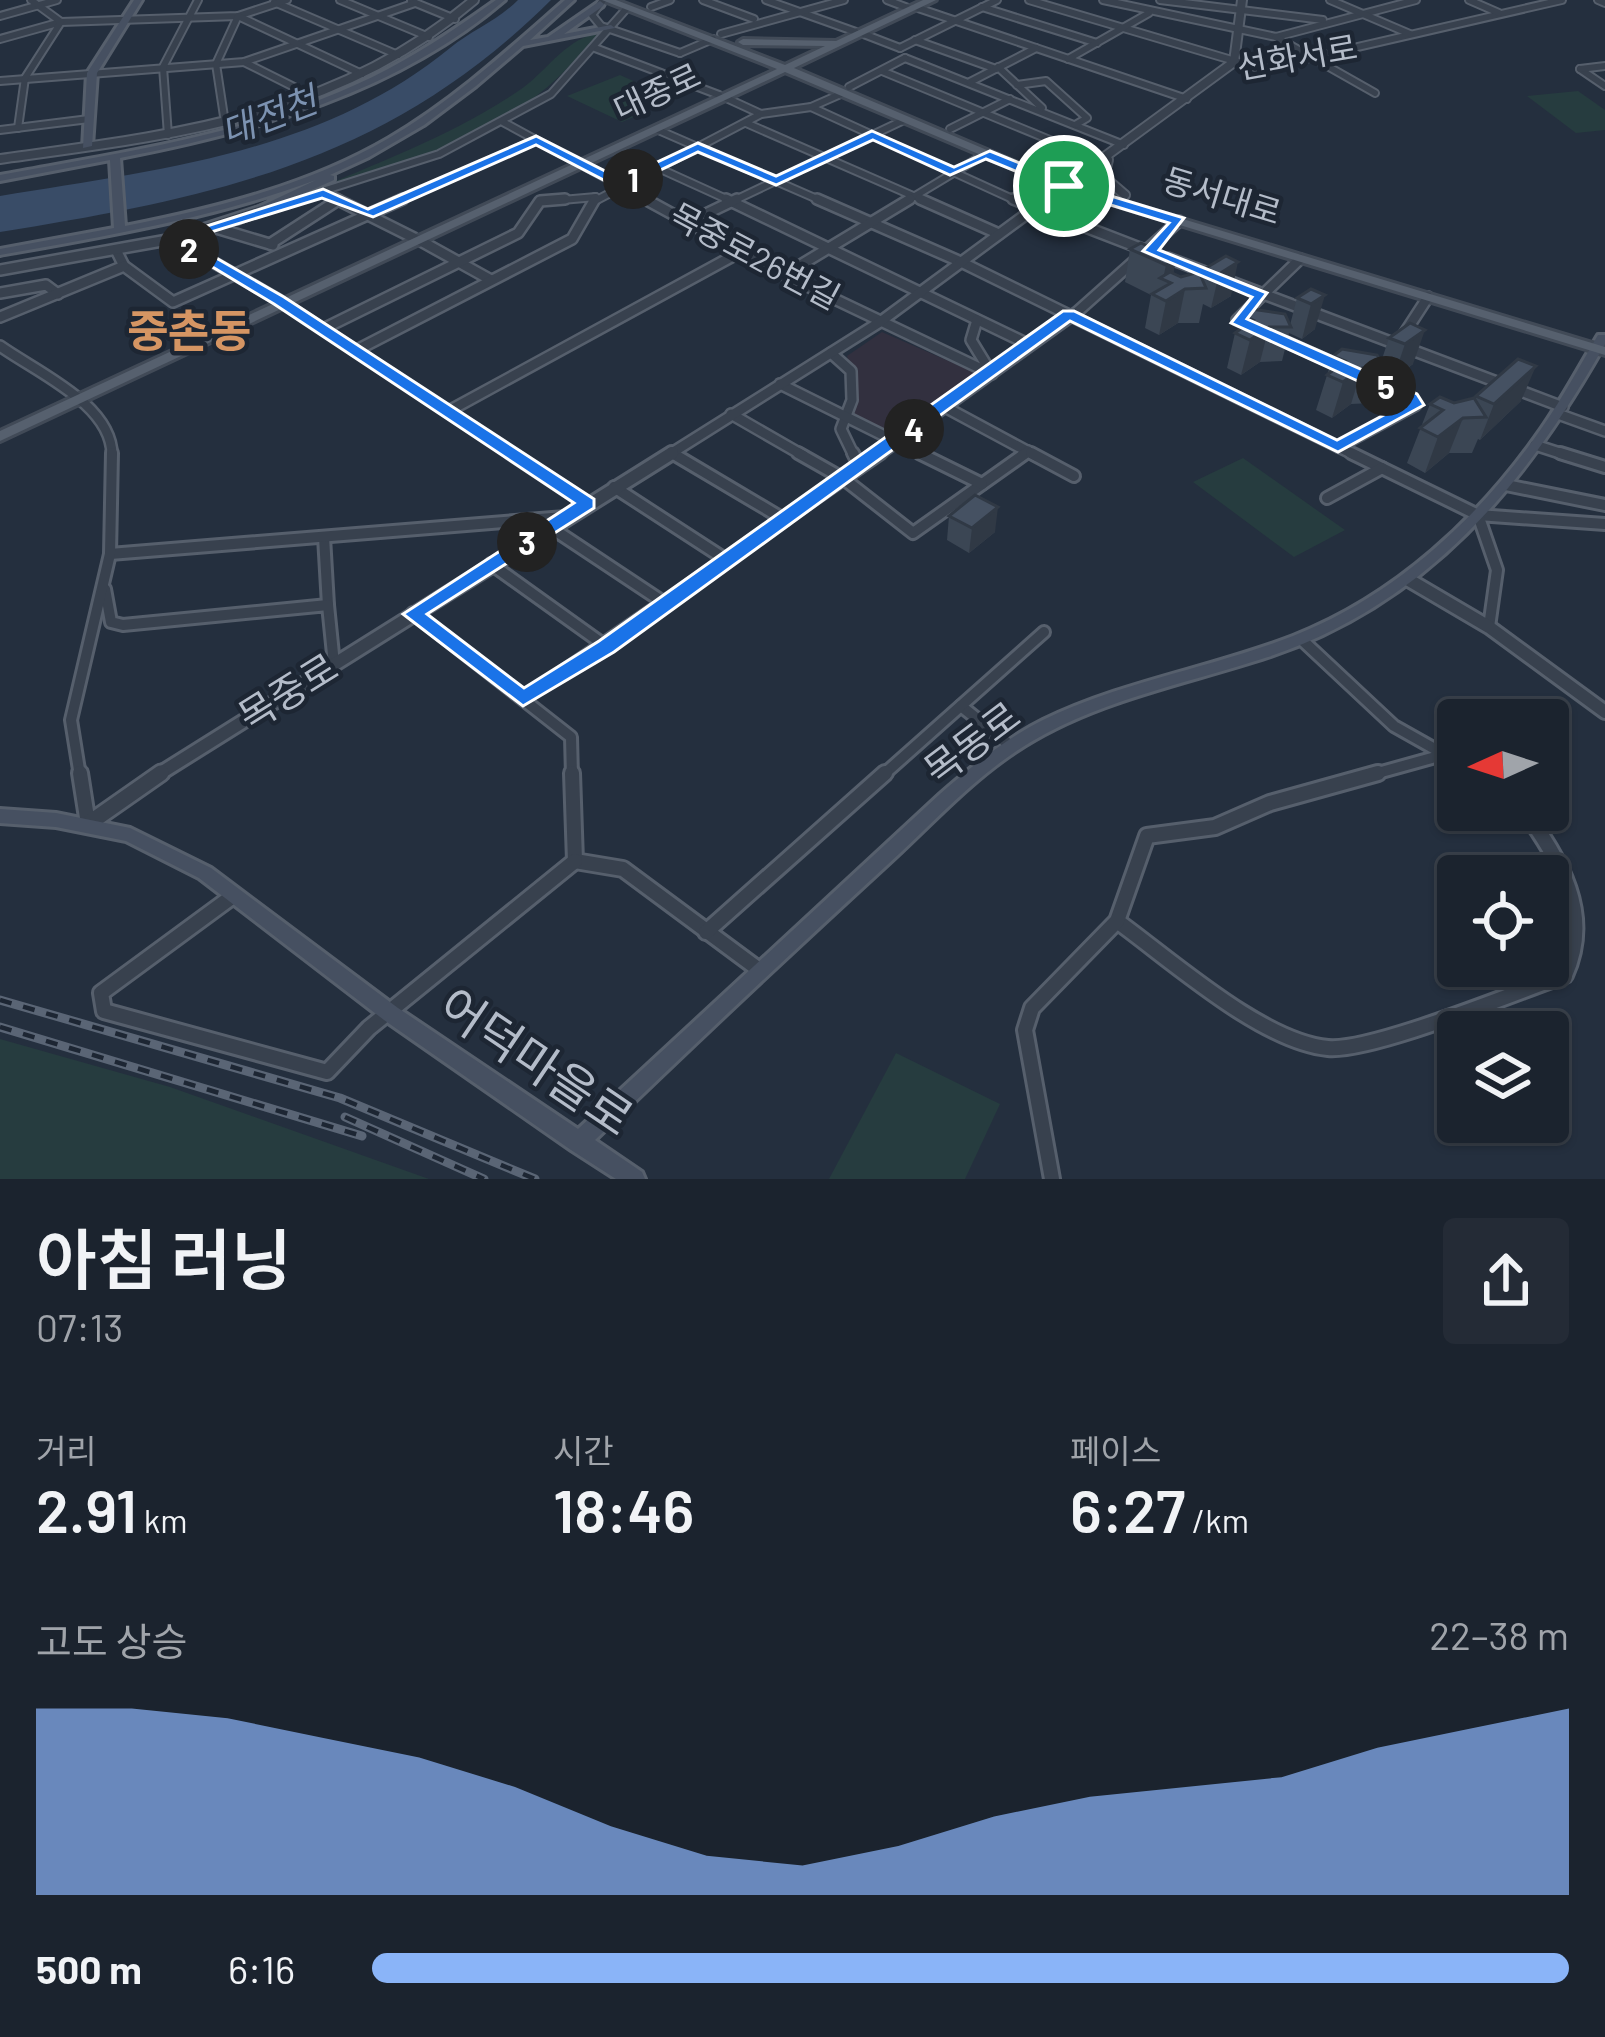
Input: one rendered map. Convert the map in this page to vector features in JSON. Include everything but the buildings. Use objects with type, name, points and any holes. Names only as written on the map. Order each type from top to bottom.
[{"type":"main road","points":[[87,146],[92,73],[138,0]]},
{"type":"main road","points":[[414,47],[428,44],[498,0]]},
{"type":"main road","points":[[0,178],[236,131],[363,86],[441,46],[498,0]]},
{"type":"main road","points":[[234,221],[310,189],[422,121],[570,0]]},
{"type":"main road","points":[[550,39],[614,2]]},
{"type":"main road","name":"동서대로","points":[[614,2],[652,7],[1068,182],[1125,195],[1602,344]]},
{"type":"main road","name":"동서대로","points":[[614,2],[717,36]]},
{"type":"main road","name":"대종로","points":[[581,162],[722,96],[745,78],[789,65],[920,4]]},
{"type":"main road","points":[[519,45],[611,28]]},
{"type":"main road","points":[[837,43],[824,55],[833,80],[768,82],[745,78],[736,44],[837,43]]},
{"type":"main road","name":"동서대로","points":[[833,80],[904,120],[986,154],[1179,221],[1602,344]]},
{"type":"main road","name":"대종로","points":[[0,434],[722,96]]},
{"type":"main road","points":[[115,157],[120,229]]},
{"type":"main road","points":[[0,252],[233,201],[362,157]]},
{"type":"main road","name":"목동로","points":[[578,1143],[758,969],[1011,746],[1094,702],[1301,639],[1408,580],[1505,484],[1561,410],[1602,344]]},
{"type":"main road","name":"어덕마을로","points":[[0,816],[88,824],[130,835],[205,873],[392,1014],[634,1179]]},
{"type":"street","points":[[0,16],[57,0]]},
{"type":"street","points":[[168,135],[163,67],[198,0]]},
{"type":"street","points":[[0,39],[61,22],[238,16],[287,0]]},
{"type":"street","points":[[340,0],[429,38]]},
{"type":"street","points":[[0,159],[168,135],[225,123],[310,95],[414,47],[474,0]]},
{"type":"street","points":[[652,7],[670,0]]},
{"type":"street","points":[[703,0],[754,19]]},
{"type":"street","points":[[766,0],[900,48],[905,58],[1124,145]]},
{"type":"street","points":[[887,0],[920,4],[955,21],[1187,98]]},
{"type":"street","points":[[900,48],[997,0]]},
{"type":"street","points":[[1029,0],[1234,62],[1242,5]]},
{"type":"street","points":[[1103,0],[1240,33],[1276,37],[1416,0]]},
{"type":"street","points":[[1288,15],[1289,0]]},
{"type":"street","points":[[1330,0],[1412,34]]},
{"type":"street","points":[[1469,0],[1501,14]]},
{"type":"street","name":"선화서로","points":[[1068,182],[1234,62],[1262,69],[1562,0]]},
{"type":"street","points":[[0,81],[244,62],[411,1],[455,19]]},
{"type":"street","points":[[614,2],[594,21],[680,53],[754,19],[809,15],[836,1]]},
{"type":"street","points":[[1068,59],[1164,1],[1242,5],[1333,21]]},
{"type":"street","points":[[274,2],[398,55]]},
{"type":"street","points":[[0,270],[173,239],[439,154],[550,94],[611,28],[614,2]]},
{"type":"street","points":[[34,3],[61,22]]},
{"type":"street","points":[[982,7],[1096,43]]},
{"type":"street","points":[[238,16],[362,74]]},
{"type":"street","points":[[225,123],[216,64],[238,16]]},
{"type":"street","points":[[18,128],[25,77],[61,22]]},
{"type":"street","points":[[1276,37],[1375,93]]},
{"type":"street","points":[[915,40],[997,68],[1049,115]]},
{"type":"street","points":[[595,48],[722,96]]},
{"type":"street","points":[[970,82],[1036,48]]},
{"type":"street","points":[[676,76],[680,53]]},
{"type":"street","points":[[811,107],[833,80],[882,71],[905,58]]},
{"type":"street","points":[[244,62],[310,95]]},
{"type":"street","points":[[1605,66],[1580,69],[1605,86]]},
{"type":"street","points":[[882,71],[1101,161]]},
{"type":"street","points":[[1017,85],[1046,81],[1087,118],[1075,125]]},
{"type":"street","name":"대종로","points":[[722,96],[761,114]]},
{"type":"street","points":[[950,129],[1010,99]]},
{"type":"street","points":[[322,329],[518,233],[540,200],[596,197],[761,114],[811,107],[1034,209],[1605,430]]},
{"type":"street","points":[[0,130],[89,119]]},
{"type":"street","points":[[689,222],[904,120]]},
{"type":"street","name":"목중로26번길","points":[[502,122],[784,275],[992,374]]},
{"type":"street","points":[[746,123],[999,234]]},
{"type":"street","points":[[656,129],[961,262],[1478,515],[1605,524]]},
{"type":"street","points":[[116,250],[124,266],[173,302],[536,140]]},
{"type":"street","points":[[1113,152],[1102,170],[1125,195]]},
{"type":"street","points":[[784,275],[986,154]]},
{"type":"street","points":[[656,167],[924,290],[1030,345]]},
{"type":"street","name":"목중로","points":[[88,824],[587,503],[880,322],[1068,182]]},
{"type":"street","points":[[323,193],[491,280]]},
{"type":"street","points":[[355,351],[572,239],[596,197]]},
{"type":"street","points":[[270,244],[338,200]]},
{"type":"street","points":[[523,698],[607,646],[992,374],[1150,251],[1179,221]]},
{"type":"street","points":[[215,227],[287,251]]},
{"type":"street","points":[[173,239],[281,302],[587,503]]},
{"type":"street","points":[[447,412],[742,251]]},
{"type":"street","name":"동서대로","points":[[1262,296],[1300,259]]},
{"type":"street","points":[[0,317],[124,266]]},
{"type":"street","points":[[0,292],[46,285],[58,294]]},
{"type":"street","points":[[1262,296],[1237,320],[1411,398],[1416,405],[1338,447]]},
{"type":"street","points":[[1395,347],[1428,297]]},
{"type":"street","points":[[977,320],[971,340],[992,374]]},
{"type":"street","points":[[0,346],[99,416],[112,436],[110,554],[71,720],[88,824]]},
{"type":"street","points":[[831,352],[851,371],[852,400],[841,429],[860,467]]},
{"type":"street","points":[[779,384],[982,484]]},
{"type":"street","points":[[945,407],[1074,476]]},
{"type":"street","points":[[731,414],[844,478],[913,533],[1028,451]]},
{"type":"street","points":[[1535,445],[1605,467]]},
{"type":"street","points":[[671,452],[785,520]]},
{"type":"street","points":[[1327,498],[1382,468]]},
{"type":"street","points":[[1505,484],[1605,505]]},
{"type":"street","points":[[614,487],[728,561]]},
{"type":"street","points":[[1478,515],[1496,555],[1502,589],[1489,627]]},
{"type":"street","points":[[110,554],[566,517]]},
{"type":"street","points":[[550,527],[667,604]]},
{"type":"street","points":[[324,537],[334,664]]},
{"type":"street","points":[[491,564],[607,646]]},
{"type":"street","points":[[1408,580],[1489,627],[1605,712]]},
{"type":"street","points":[[104,586],[111,622],[123,625],[328,605]]},
{"type":"street","points":[[413,614],[572,737],[575,861],[623,869],[758,969]]},
{"type":"street","points":[[706,932],[1044,632]]},
{"type":"street","points":[[1301,639],[1398,728],[1437,755]]},
{"type":"street","points":[[961,706],[1011,746]]},
{"type":"street","points":[[1052,1179],[1025,1030],[1032,1008],[1118,921],[1147,836],[1215,827],[1270,803],[1437,756]]},
{"type":"street","points":[[1118,921],[1152,950],[1285,1034],[1329,1048],[1372,1041],[1565,975],[1574,961],[1578,924],[1573,893],[1536,831]]},
{"type":"street","name":"어덕마을로","points":[[233,896],[101,993],[104,1011],[327,1072],[369,1028],[392,1014],[575,861]]},
{"type":"shaded area","points":[[882,332],[983,376],[897,436],[853,414],[858,396],[847,356]]},
{"type":"green space","points":[[599,34],[548,86],[487,128],[427,154],[304,195],[472,119],[524,87],[568,47]]},
{"type":"green space","points":[[620,75],[671,101],[622,122],[567,96]]},
{"type":"green space","points":[[1578,91],[1605,110],[1605,130],[1576,133],[1527,96]]},
{"type":"green space","points":[[1243,458],[1345,530],[1294,557],[1193,482]]},
{"type":"green space","points":[[0,1039],[170,1087],[429,1179],[0,1179]]},
{"type":"green space","points":[[896,1053],[1000,1104],[965,1179],[829,1179]]},
{"type":"water","points":[[518,0],[551,0],[490,55],[427,99],[363,135],[227,186],[0,232],[0,196],[178,165],[293,134],[348,112],[400,83]]},
{"type":"railway","points":[[0,1000],[340,1098],[535,1179]]},
{"type":"railway","points":[[0,1027],[362,1136]]},
{"type":"railway","points":[[345,1117],[484,1179]]},
{"type":"district","name":"중촌동","points":[[189,331]]},
{"type":"route","points":[[872,135],[955,172],[986,154],[1064,186],[1179,221],[1150,251],[1262,296],[1237,320],[1411,398],[1416,405],[1338,447],[1069,315],[607,646],[523,698],[413,614],[587,503],[279,300],[173,239],[323,193],[368,214],[536,140],[621,185],[698,147],[776,181],[872,135]]},
{"type":"water label","name":"대전천","points":[[269,116]]}]
